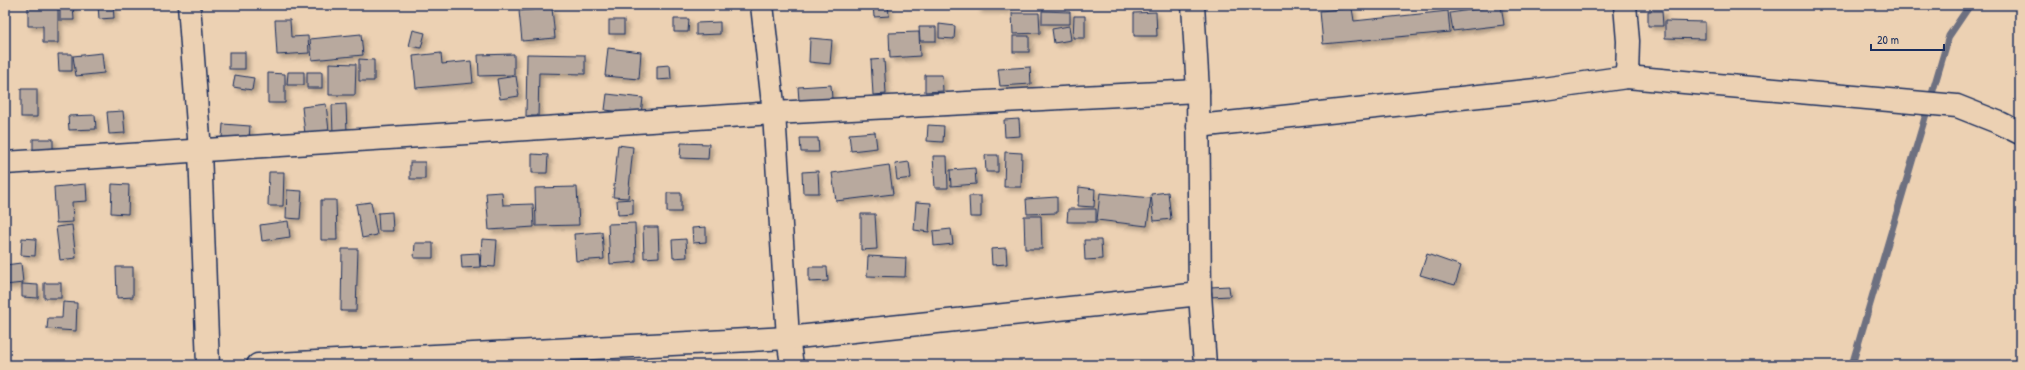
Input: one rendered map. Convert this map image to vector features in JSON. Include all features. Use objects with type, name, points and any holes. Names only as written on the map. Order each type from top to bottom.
[{"type":"street","points":[[189,5],[200,151],[208,365]]},
{"type":"street","points":[[762,5],[774,113],[788,338],[792,365]]},
{"type":"street","points":[[1194,5],[1198,91],[1200,294],[1206,365]]},
{"type":"street","points":[[1626,5],[1628,77]]},
{"type":"street","points":[[1198,126],[1536,90],[1628,77],[1957,106],[2000,122],[2020,133]]},
{"type":"street","points":[[5,163],[774,113],[1198,91]]},
{"type":"street","points":[[258,365],[788,338],[1200,294]]},
{"type":"building","points":[[60,5],[73,5],[74,20],[60,20]]},
{"type":"building","points":[[98,5],[113,5],[114,18],[99,19]]},
{"type":"building","points":[[873,5],[888,5],[889,16],[874,17]]},
{"type":"building","points":[[978,5],[1007,5],[1007,9],[978,9]]},
{"type":"building","points":[[1483,5],[1501,5],[1504,25],[1453,31],[1450,13],[1483,8]]},
{"type":"building","points":[[28,7],[58,7],[58,43],[43,43],[43,26],[28,26]]},
{"type":"building","points":[[552,8],[555,38],[522,41],[519,11]]},
{"type":"building","points":[[1352,8],[1354,21],[1448,11],[1450,32],[1323,44],[1320,11]]},
{"type":"building","points":[[1042,11],[1070,12],[1070,24],[1042,24]]},
{"type":"building","points":[[1648,11],[1662,11],[1663,26],[1648,26]]},
{"type":"building","points":[[1156,12],[1157,36],[1134,36],[1134,13]]},
{"type":"building","points":[[1012,13],[1039,13],[1040,33],[1013,34]]},
{"type":"building","points":[[1074,16],[1085,16],[1085,38],[1073,38]]},
{"type":"building","points":[[674,19],[689,19],[688,32],[674,32]]},
{"type":"building","points":[[275,20],[290,20],[291,37],[308,36],[309,53],[277,55]]},
{"type":"building","points":[[609,20],[624,20],[624,34],[609,34]]},
{"type":"building","points":[[1665,21],[1705,22],[1705,39],[1665,38]]},
{"type":"building","points":[[720,22],[720,34],[696,35],[696,23]]},
{"type":"building","points":[[939,24],[955,26],[954,39],[939,38]]},
{"type":"building","points":[[1069,26],[1071,40],[1054,43],[1052,29]]},
{"type":"building","points":[[919,27],[936,27],[936,41],[920,41]]},
{"type":"building","points":[[413,30],[425,33],[421,48],[409,46]]},
{"type":"building","points":[[919,32],[920,56],[890,58],[889,33]]},
{"type":"building","points":[[361,34],[363,55],[312,60],[310,39]]},
{"type":"building","points":[[1013,36],[1029,36],[1029,52],[1013,52]]},
{"type":"building","points":[[810,38],[832,40],[830,64],[809,62]]},
{"type":"building","points":[[608,48],[641,52],[639,79],[605,76]]},
{"type":"building","points":[[229,52],[245,52],[245,69],[229,69]]},
{"type":"building","points":[[102,53],[104,73],[76,76],[73,56]]},
{"type":"building","points":[[441,53],[442,64],[471,61],[473,83],[416,88],[413,56]]},
{"type":"building","points":[[58,54],[72,54],[72,71],[59,71]]},
{"type":"building","points":[[514,54],[514,75],[479,76],[478,55]]},
{"type":"building","points":[[527,54],[585,55],[585,74],[539,73],[538,116],[526,116]]},
{"type":"building","points":[[359,59],[374,60],[374,81],[359,81]]},
{"type":"building","points":[[884,59],[886,94],[873,95],[871,60]]},
{"type":"building","points":[[329,63],[356,64],[355,95],[329,95]]},
{"type":"building","points":[[670,65],[671,79],[657,80],[657,66]]},
{"type":"building","points":[[1030,67],[1031,84],[1000,86],[998,69]]},
{"type":"building","points":[[288,72],[304,72],[304,85],[287,85]]},
{"type":"building","points":[[307,72],[322,72],[322,88],[307,88]]},
{"type":"building","points":[[268,73],[285,74],[285,103],[268,103]]},
{"type":"building","points":[[235,75],[254,78],[252,90],[233,87]]},
{"type":"building","points":[[925,75],[942,75],[943,91],[925,92]]},
{"type":"building","points":[[516,76],[519,96],[500,99],[497,79]]},
{"type":"building","points":[[831,85],[832,99],[799,101],[798,87]]},
{"type":"building","points":[[21,89],[37,89],[37,117],[21,117]]},
{"type":"building","points":[[607,94],[643,98],[641,114],[605,110]]},
{"type":"building","points":[[326,104],[329,131],[305,134],[302,107]]},
{"type":"building","points":[[346,104],[347,133],[333,134],[332,105]]},
{"type":"building","points":[[123,111],[125,133],[109,134],[107,112]]},
{"type":"building","points":[[95,115],[96,129],[69,130],[68,116]]},
{"type":"building","points":[[1019,119],[1020,136],[1005,137],[1004,120]]},
{"type":"building","points":[[223,124],[250,126],[249,139],[222,137]]},
{"type":"building","points":[[928,125],[944,126],[943,142],[927,141]]},
{"type":"building","points":[[875,132],[877,148],[851,151],[849,134]]},
{"type":"building","points":[[800,138],[818,138],[819,152],[801,152]]},
{"type":"building","points":[[33,139],[53,139],[53,151],[33,151]]},
{"type":"building","points":[[681,143],[709,144],[708,159],[680,158]]},
{"type":"building","points":[[618,145],[633,147],[628,198],[613,197]]},
{"type":"building","points":[[1005,152],[1022,153],[1021,187],[1004,187]]},
{"type":"building","points":[[532,154],[548,155],[547,173],[532,173]]},
{"type":"building","points":[[985,155],[998,155],[998,172],[986,172]]},
{"type":"building","points":[[933,156],[947,156],[948,188],[935,188]]},
{"type":"building","points":[[410,162],[425,162],[425,179],[410,179]]},
{"type":"building","points":[[909,162],[911,178],[897,180],[895,164]]},
{"type":"building","points":[[889,165],[893,194],[836,201],[832,173]]},
{"type":"building","points":[[975,168],[976,184],[951,186],[950,170]]},
{"type":"building","points":[[818,171],[819,193],[803,193],[802,172]]},
{"type":"building","points":[[269,172],[284,172],[283,206],[268,206]]},
{"type":"building","points":[[86,184],[87,201],[72,202],[73,222],[56,223],[54,187]]},
{"type":"building","points":[[112,184],[129,185],[128,214],[111,213]]},
{"type":"building","points":[[577,187],[579,225],[536,226],[535,188]]},
{"type":"building","points":[[1079,187],[1095,189],[1094,207],[1078,206]]},
{"type":"building","points":[[287,190],[302,191],[300,219],[286,218]]},
{"type":"building","points":[[502,192],[503,205],[533,204],[534,227],[489,230],[486,193]]},
{"type":"building","points":[[1168,192],[1171,219],[1154,221],[1151,194]]},
{"type":"building","points":[[667,193],[681,193],[681,212],[667,212]]},
{"type":"building","points":[[1100,193],[1151,198],[1147,226],[1097,220]]},
{"type":"building","points":[[969,196],[981,196],[981,217],[970,217]]},
{"type":"building","points":[[1057,197],[1057,213],[1027,214],[1026,199]]},
{"type":"building","points":[[633,199],[633,214],[618,215],[617,200]]},
{"type":"building","points":[[321,200],[336,200],[337,240],[321,240]]},
{"type":"building","points":[[371,202],[377,235],[362,238],[356,204]]},
{"type":"building","points":[[916,202],[931,203],[929,232],[914,230]]},
{"type":"building","points":[[1068,209],[1096,209],[1096,222],[1067,222]]},
{"type":"building","points":[[392,212],[393,231],[379,231],[378,213]]},
{"type":"building","points":[[861,214],[875,214],[877,249],[861,250]]},
{"type":"building","points":[[1024,216],[1041,216],[1042,249],[1025,249]]},
{"type":"building","points":[[288,221],[290,237],[262,241],[260,225]]},
{"type":"building","points":[[635,223],[636,262],[610,264],[608,224]]},
{"type":"building","points":[[72,225],[76,258],[60,260],[56,227]]},
{"type":"building","points":[[643,227],[658,227],[659,257],[644,258]]},
{"type":"building","points":[[706,227],[706,242],[693,243],[692,228]]},
{"type":"building","points":[[951,229],[953,244],[934,246],[933,231]]},
{"type":"building","points":[[602,232],[604,259],[576,261],[574,234]]},
{"type":"building","points":[[22,238],[36,239],[35,256],[21,255]]},
{"type":"building","points":[[482,239],[497,240],[495,267],[480,266]]},
{"type":"building","points":[[686,239],[687,257],[673,258],[672,240]]},
{"type":"building","points":[[1084,240],[1101,240],[1102,259],[1085,260]]},
{"type":"building","points":[[415,243],[433,243],[433,258],[414,258]]},
{"type":"building","points":[[1006,248],[1007,264],[992,265],[991,249]]},
{"type":"building","points":[[342,249],[358,249],[356,311],[341,311]]},
{"type":"building","points":[[479,253],[480,267],[462,268],[461,254]]},
{"type":"building","points":[[1427,254],[1461,266],[1455,285],[1420,275]]},
{"type":"building","points":[[868,256],[906,258],[905,277],[867,276]]},
{"type":"building","points":[[21,263],[23,283],[5,285],[5,265]]},
{"type":"building","points":[[116,267],[133,267],[133,297],[117,298]]},
{"type":"building","points":[[809,267],[827,267],[828,281],[809,282]]},
{"type":"building","points":[[44,283],[61,283],[61,298],[44,298]]},
{"type":"building","points":[[22,284],[38,285],[38,298],[22,297]]},
{"type":"building","points":[[1229,286],[1230,296],[1210,297],[1210,287]]},
{"type":"building","points":[[63,302],[77,303],[76,331],[47,329],[48,318],[62,318]]},
{"type":"waterway","points":[[1852,365],[1949,36],[1970,5]]}]
